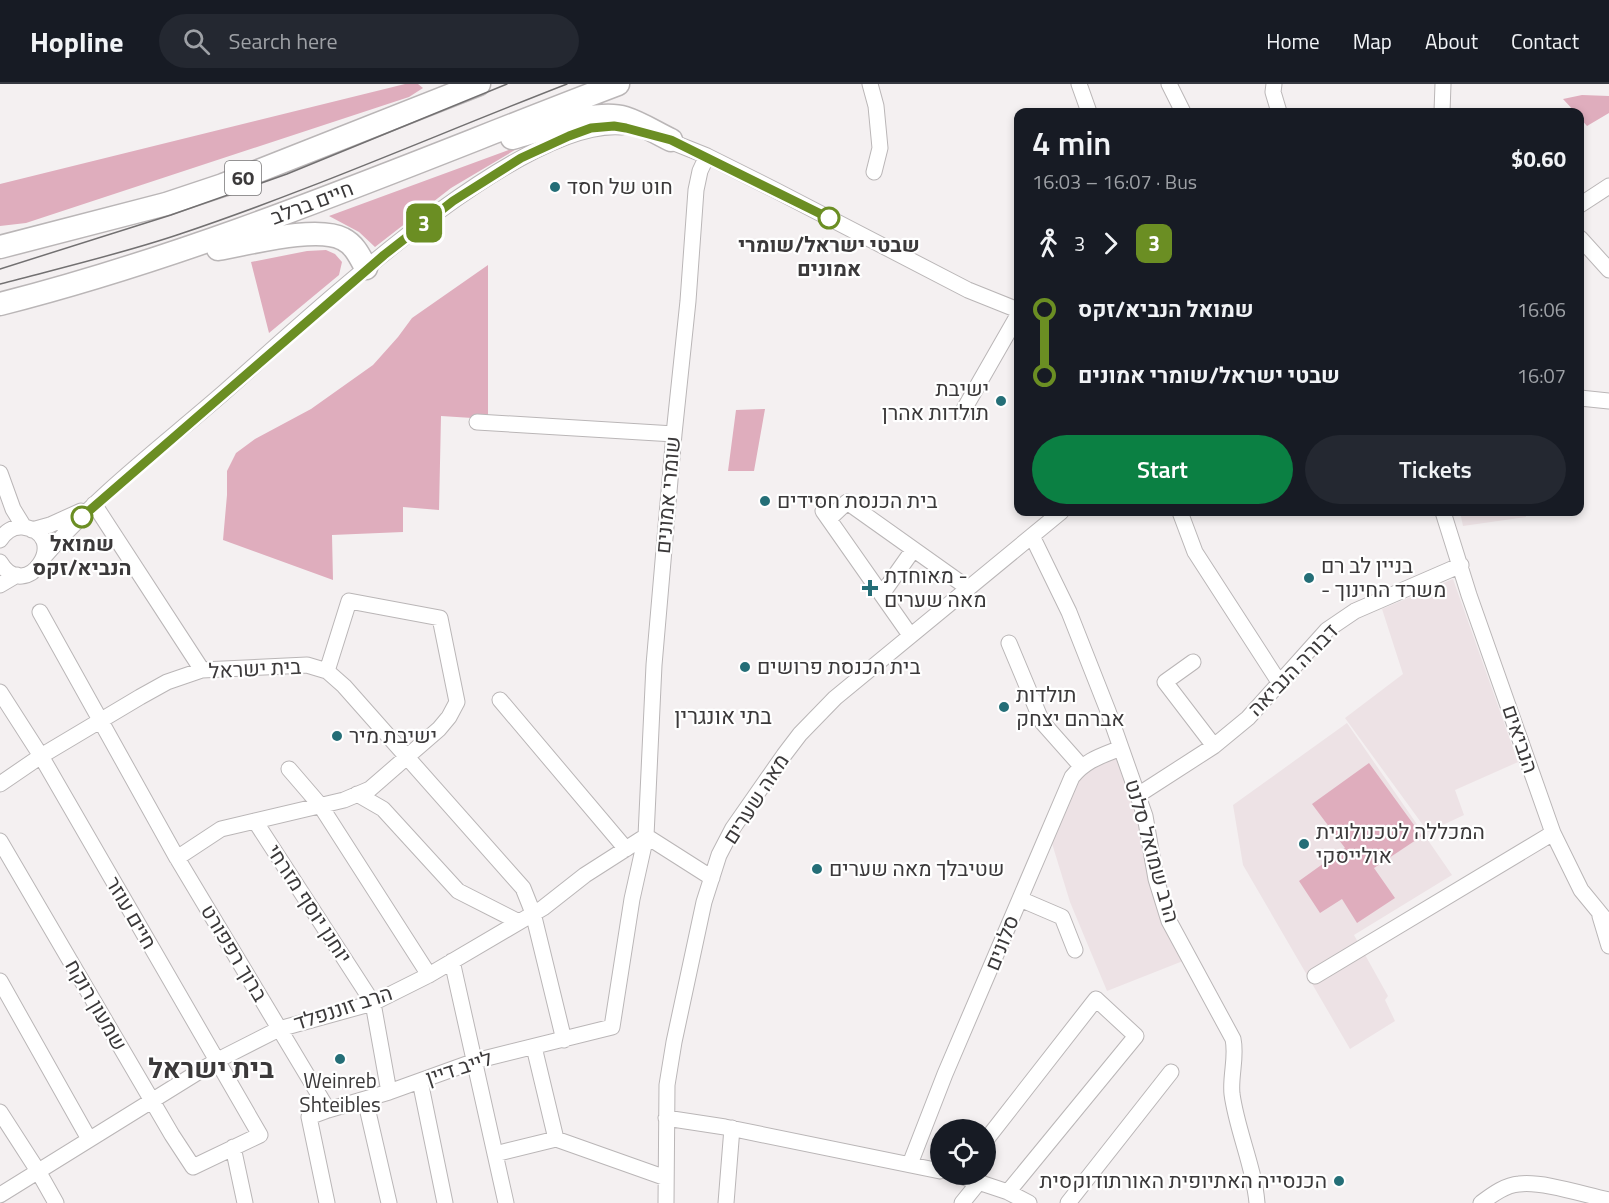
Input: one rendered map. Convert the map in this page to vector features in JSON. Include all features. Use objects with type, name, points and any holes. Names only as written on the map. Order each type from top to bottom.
[{"type":"highway","points":[[427,105],[449,84]]},
{"type":"highway","name":"60","points":[[0,247],[166,204],[223,185],[479,84]]},
{"type":"highway","name":"חיים ברלב","points":[[0,304],[154,260],[294,210],[618,84]]},
{"type":"highway","points":[[409,165],[592,117],[625,118],[671,140]]},
{"type":"highway","points":[[154,260],[298,235],[320,234],[333,235],[345,240],[357,250],[366,268]]},
{"type":"highway","points":[[0,238],[23,241]]},
{"type":"highway","points":[[0,324],[26,297]]},
{"type":"street","points":[[870,84],[876,105],[880,148],[874,172]]},
{"type":"street","points":[[1079,84],[1088,108]]},
{"type":"street","points":[[1168,84],[1181,108]]},
{"type":"street","points":[[1274,84],[1273,92],[1278,108]]},
{"type":"street","points":[[1443,84],[1444,108]]},
{"type":"street","points":[[44,557],[94,504],[366,268],[453,201],[521,158],[591,128],[614,126],[671,140],[707,156],[968,290],[1014,308]]},
{"type":"street","name":"שומרי אמונים","points":[[612,1027],[632,899],[646,836],[654,665],[674,434],[688,301],[696,190],[700,171],[707,156]]},
{"type":"street","points":[[1584,202],[1609,186]]},
{"type":"street","points":[[1584,242],[1609,270]]},
{"type":"street","points":[[963,411],[1014,322]]},
{"type":"street","points":[[1584,398],[1609,401]]},
{"type":"street","points":[[477,422],[674,434]]},
{"type":"street","points":[[0,473],[13,509],[28,529],[43,541],[44,557],[42,564],[31,573],[17,575],[0,585]]},
{"type":"street","points":[[910,635],[826,515],[847,502],[968,588]]},
{"type":"street","points":[[0,540],[10,530],[28,529],[66,519],[94,504]]},
{"type":"street","points":[[94,504],[202,670]]},
{"type":"street","name":"מאה שערים","points":[[666,1203],[667,1085],[674,1042],[704,902],[719,855],[733,828],[800,734],[835,698],[1056,516]]},
{"type":"street","points":[[1182,516],[1195,552],[1280,682]]},
{"type":"street","name":"הנביאים","points":[[1444,516],[1469,595],[1553,834],[1581,890],[1604,916],[1609,946]]},
{"type":"street","name":"הנביאים","points":[[1452,516],[1461,565]]},
{"type":"street","name":"הרב שמואל סלנט","points":[[1032,536],[1051,571],[1087,654],[1138,795],[1145,816],[1155,879],[1169,921],[1233,1039],[1235,1048],[1232,1095],[1257,1203]]},
{"type":"street","points":[[882,594],[914,550]]},
{"type":"street","points":[[0,562],[6,570],[17,575]]},
{"type":"street","name":"דבורה הנביאה","points":[[1138,795],[1214,746],[1248,718],[1327,630],[1342,619],[1355,611],[1461,565]]},
{"type":"street","points":[[177,858],[220,829],[344,800],[370,789],[439,729],[457,702],[440,618],[349,602],[327,671]]},
{"type":"street","points":[[40,612],[100,721]]},
{"type":"street","points":[[1009,643],[1042,722],[1081,766],[1121,748]]},
{"type":"street","points":[[1193,662],[1165,682],[1214,746]]},
{"type":"street","name":"בית ישראל","points":[[0,784],[41,756],[167,682],[202,670],[308,665],[327,671],[344,686],[523,888],[533,913],[564,1040]]},
{"type":"street","name":"חיים עוזר","points":[[0,692],[41,756],[260,1135]]},
{"type":"street","points":[[500,700],[627,849]]},
{"type":"street","name":"ברוך רפפורט","points":[[100,721],[177,858],[328,1110]]},
{"type":"street","name":"סלונים","points":[[910,1164],[945,1074],[1072,777],[1081,766]]},
{"type":"street","points":[[289,769],[320,805],[429,975]]},
{"type":"street","points":[[357,794],[383,809],[458,891],[519,922]]},
{"type":"street","name":"יוחנן יוסף מזרחי","points":[[255,820],[373,1002],[389,1092]]},
{"type":"street","points":[[1315,976],[1553,834]]},
{"type":"street","points":[[646,836],[712,878]]},
{"type":"street","name":"הרב זוננפלד","points":[[0,1195],[216,1061],[279,1029],[373,1002],[429,975],[519,922],[585,875],[646,836]]},
{"type":"street","name":"שמעון רוקח","points":[[0,841],[193,1167],[260,1135]]},
{"type":"street","points":[[1020,899],[1062,916],[1075,950]]},
{"type":"street","points":[[452,961],[506,1203]]},
{"type":"street","points":[[0,981],[88,1139]]},
{"type":"street","points":[[996,1127],[1096,999],[1136,1036],[1008,1192]]},
{"type":"street","name":"לייב דיין","points":[[327,1203],[309,1118],[475,1061],[612,1027]]},
{"type":"street","points":[[534,1047],[556,1139]]},
{"type":"street","points":[[1068,1203],[1172,1072]]},
{"type":"street","points":[[420,1081],[445,1203]]},
{"type":"street","points":[[365,1099],[389,1203]]},
{"type":"street","points":[[0,1112],[56,1203]]},
{"type":"street","points":[[666,1118],[732,1128],[930,1169]]},
{"type":"street","points":[[726,1203],[732,1128]]},
{"type":"street","points":[[495,1154],[556,1139],[666,1178]]},
{"type":"street","points":[[233,1147],[245,1203]]},
{"type":"street","points":[[1481,1203],[1502,1190],[1520,1184],[1545,1186],[1609,1200]]},
{"type":"street","points":[[962,1203],[977,1185]]},
{"type":"street","points":[[988,1185],[1029,1203]]},
{"type":"shaded area","points":[[405,84],[418,84],[423,88],[409,97],[26,223],[0,226],[0,184]]},
{"type":"shaded area","points":[[1582,95],[1609,96],[1609,113],[1587,126],[1584,123],[1584,108],[1571,108],[1563,99]]},
{"type":"shaded area","points":[[525,144],[451,188],[375,247],[359,232],[329,216]]},
{"type":"shaded area","points":[[326,250],[335,254],[342,262],[339,275],[269,333],[251,262],[307,251]]},
{"type":"shaded area","points":[[488,265],[488,419],[441,416],[439,510],[403,507],[403,532],[332,535],[333,580],[223,540],[227,471],[236,453],[255,439],[311,409],[373,365],[412,318]]},
{"type":"shaded area","points":[[765,409],[754,471],[728,471],[736,410]]},
{"type":"shaded area","points":[[1461,516],[1526,517],[1463,526]]},
{"type":"shaded area","points":[[1453,579],[1518,762],[1455,790],[1464,815],[1428,832],[1345,718],[1403,674],[1382,609]]},
{"type":"shaded area","points":[[1347,723],[1452,875],[1354,935],[1388,996],[1385,1000],[1395,1021],[1350,1049],[1243,865],[1233,805]]},
{"type":"shaded area","points":[[1116,758],[1135,812],[1153,891],[1183,961],[1107,991],[1070,902],[1050,837],[1069,792],[1084,772]]},
{"type":"shaded area","points":[[1369,763],[1422,836],[1374,868],[1395,898],[1357,923],[1342,899],[1320,913],[1299,881],[1345,848],[1312,804]]},
{"type":"tram line","points":[[0,269],[171,215],[287,174],[507,84]]},
{"type":"tram line","points":[[0,284],[135,248],[229,217],[567,84]]},
{"type":"bus line","name":"3","points":[[82,517],[94,504],[366,268],[453,201],[521,158],[569,136],[591,128],[614,126],[671,140],[829,218]]},
{"type":"place","name":"חוט של חסד","points":[[555,187]]},
{"type":"place","name":"שבטי ישראל/שומרי אמונים","points":[[829,218]]},
{"type":"place","name":"ישיבת תולדות אהרן","points":[[1001,401]]},
{"type":"place","name":"בית הכנסת חסידים","points":[[765,501]]},
{"type":"place","name":"שמואל הנביא/זקס","points":[[82,517]]},
{"type":"place","name":"בניין לב רם - משרד החינוך","points":[[1309,578]]},
{"type":"place","name":"מאוחדת - מאה שערים","points":[[870,588]]},
{"type":"place","name":"בית הכנסת פרושים","points":[[745,667]]},
{"type":"place","name":"תולדות אברהם יצחק","points":[[1004,707]]},
{"type":"place","name":"ישיבת מיר","points":[[337,736]]},
{"type":"place","name":"המכללה לטכנולוגית אולייסקי","points":[[1304,844]]},
{"type":"place","name":"שטיבלך מאה שערים","points":[[817,869]]},
{"type":"place","name":"Weinreb Shteibles","points":[[340,1059]]},
{"type":"place","name":"הכנסייה האתיופית האורתודוקסית","points":[[1339,1181]]},
{"type":"district","name":"בתי אונגרין","points":[[723,716]]},
{"type":"district","name":"בית ישראל","points":[[211,1069]]}]
